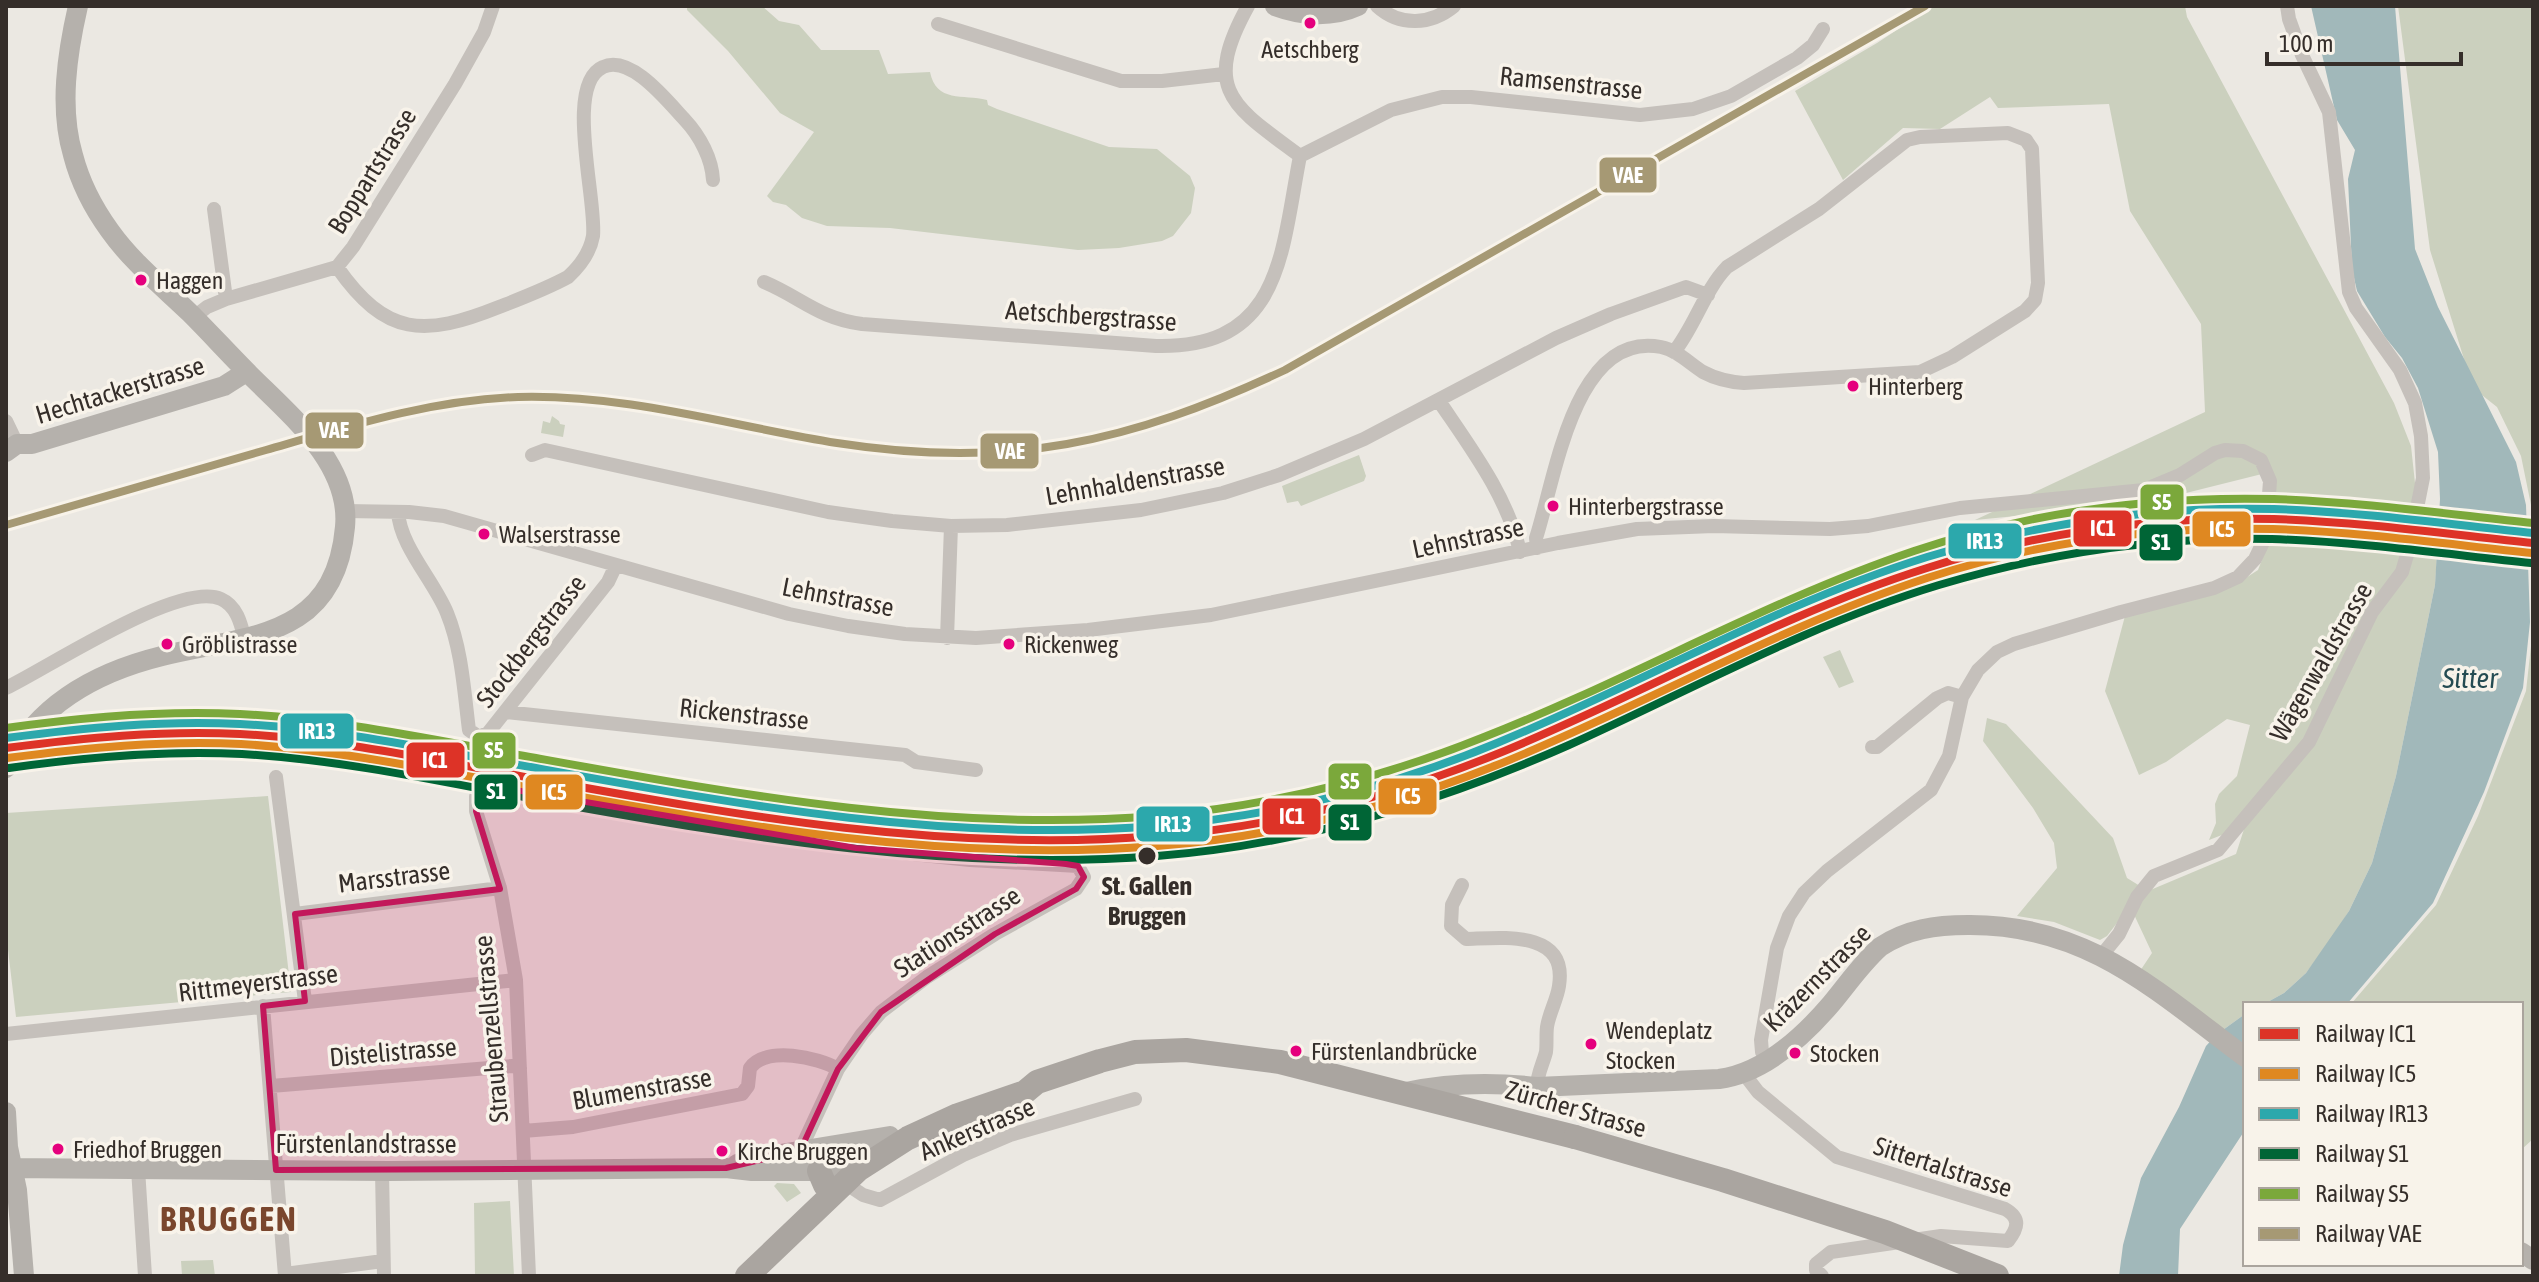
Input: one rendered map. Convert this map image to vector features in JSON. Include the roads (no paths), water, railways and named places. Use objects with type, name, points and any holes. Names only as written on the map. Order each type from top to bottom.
[{"type":"main road","name":"Zürcher Strasse","points":[[747,1276],[775,1247],[789,1238],[837,1176],[911,1124],[1019,1082],[1037,1082],[1119,1055],[1159,1050],[1186,1050],[1280,1062],[1468,1109],[1506,1112],[1575,1137],[1885,1232],[1997,1276]]},
{"type":"main road","name":"Zürcher Strasse","points":[[837,1176],[923,1130],[1025,1092],[1037,1082]]},
{"type":"street","points":[[6,768],[27,733],[49,711],[83,686],[122,668],[161,656],[245,640],[294,621],[323,592],[341,553],[345,511],[340,490],[322,453],[304,430],[146,272],[111,232],[83,184],[72,154],[66,114],[66,73],[78,6]]},
{"type":"street","name":"Boppartstrasse","points":[[194,317],[226,299],[337,267],[353,247],[455,84],[484,32],[493,6]]},
{"type":"street","points":[[1248,6],[1229,45],[1224,74],[1243,113],[1300,156]]},
{"type":"street","points":[[1275,6],[1315,14],[1358,6]]},
{"type":"street","points":[[1377,6],[1398,19],[1421,21],[1433,19],[1454,6]]},
{"type":"street","name":"Wägenwaldstrasse","points":[[2102,955],[2119,934],[2137,897],[2154,876],[2218,850],[2309,742],[2372,612],[2402,572],[2418,506],[2424,455],[2415,403],[2400,370],[2356,308],[2349,292],[2329,112],[2302,55],[2287,6]]},
{"type":"street","points":[[938,24],[1121,81],[1162,81],[1224,74]]},
{"type":"street","name":"Ramsenstrasse","points":[[1300,156],[1391,110],[1442,97],[1471,97],[1640,115],[1693,109],[1731,96],[1797,58],[1813,45],[1823,29]]},
{"type":"street","points":[[337,267],[354,290],[380,312],[407,324],[422,326],[462,322],[568,277],[580,265],[592,240],[594,216],[586,151],[585,92],[592,74],[604,66],[615,64],[636,72],[688,123],[702,144],[713,180]]},
{"type":"street","points":[[1537,548],[1536,538],[1579,402],[1591,378],[1610,358],[1630,349],[1650,346],[1674,352],[1705,373],[1744,383],[1901,375],[1936,366],[2025,311],[2035,300],[2038,283],[2032,149],[2026,140],[2008,133],[1907,140],[1819,209],[1727,267],[1674,352]]},
{"type":"street","name":"Aetschbergstrasse","points":[[764,282],[822,314],[862,324],[1156,346],[1194,345],[1238,327],[1261,304],[1278,264],[1300,156]]},
{"type":"street","points":[[214,209],[226,299]]},
{"type":"street","name":"Lehnhaldenstrasse","points":[[532,455],[545,450],[828,512],[892,521],[951,526],[1018,524],[1141,510],[1223,493],[1319,460],[1439,401],[1556,338],[1611,314],[1686,287],[1708,295]]},
{"type":"street","name":"Hechtackerstrasse","points":[[11,448],[224,386],[246,372]]},
{"type":"street","points":[[1439,401],[1501,500],[1512,523],[1520,552]]},
{"type":"street","points":[[6,421],[11,448]]},
{"type":"street","name":"Lehnstrasse","points":[[345,511],[444,516],[821,621],[947,638],[1029,636],[1211,615],[1637,529],[1714,526],[1830,529],[1868,526],[1997,503],[2127,493],[2160,484],[2225,450],[2243,451],[2261,460],[2270,481],[2266,536],[2255,559],[2238,577],[2214,588],[2014,644],[1984,663],[1962,697],[1949,756],[1931,790],[1827,871],[1804,893],[1789,916],[1777,948],[1761,1040],[1762,1052],[1768,1060]]},
{"type":"street","name":"Stockbergstrasse","points":[[398,512],[399,528],[447,613],[459,652],[469,730],[475,736],[486,736],[608,582],[616,565]]},
{"type":"street","points":[[947,638],[951,526]]},
{"type":"street","points":[[6,688],[151,611],[194,597],[215,597],[229,603],[236,613],[245,640]]},
{"type":"street","points":[[1872,747],[1877,747],[1937,698],[1948,693],[1962,697]]},
{"type":"street","name":"Rickenstrasse","points":[[505,712],[905,755],[916,762],[976,770]]},
{"type":"street","points":[[276,777],[305,1001]]},
{"type":"street","name":"Straubenzellstrasse","points":[[486,785],[476,796],[476,811],[500,888],[516,980],[529,1276]]},
{"type":"street","name":"Stationsstrasse","points":[[486,785],[856,848],[970,860],[1078,866],[1084,877],[1076,889],[995,934],[927,977],[881,1012],[838,1069],[800,1151]]},
{"type":"street","points":[[1462,885],[1452,905],[1451,926],[1466,939],[1524,938],[1543,946],[1556,959],[1559,985],[1547,1027],[1546,1053],[1537,1077],[1537,1087]]},
{"type":"street","name":"Marsstrasse","points":[[295,914],[500,888]]},
{"type":"street","name":"Kräzernstrasse","points":[[1406,1092],[1438,1085],[1537,1087],[1719,1079],[1745,1075],[1793,1042],[1817,1019],[1869,956],[1892,939],[1917,929],[1955,925],[2012,927],[2060,938],[2102,955],[2243,1056]]},
{"type":"street","name":"Rittmeyerstrasse","points":[[6,1034],[516,980]]},
{"type":"street","points":[[263,1006],[285,1275],[384,1269],[382,1171]]},
{"type":"street","name":"Blumenstrasse","points":[[523,1131],[573,1127],[742,1094],[748,1086],[750,1068],[761,1058],[800,1056],[824,1060],[838,1069]]},
{"type":"street","name":"Distelistrasse","points":[[271,1086],[512,1066],[520,1068]]},
{"type":"street","name":"Sittertalstrasse","points":[[1745,1075],[1758,1092],[1837,1157],[2005,1209],[2012,1213],[2018,1224],[2008,1241],[1941,1236],[1831,1252],[1816,1264],[1816,1270],[1822,1276]]},
{"type":"street","name":"Kräzernstrasse","points":[[1506,1112],[1507,1095],[1537,1087]]},
{"type":"street","name":"Ankerstrasse","points":[[837,1176],[863,1195],[880,1200],[963,1155],[1010,1135],[1135,1099]]},
{"type":"street","points":[[6,1112],[9,1168],[17,1190],[24,1276]]},
{"type":"street","name":"Fürstenlandstrasse","points":[[726,1168],[750,1159],[890,1136]]},
{"type":"street","name":"Fürstenlandstrasse","points":[[752,1171],[760,1166],[795,1161],[800,1151]]},
{"type":"street","name":"Fürstenlandstrasse","points":[[9,1168],[525,1171],[726,1168],[837,1176]]},
{"type":"street","points":[[138,1169],[145,1276]]},
{"type":"water","name":"Sitter","points":[[2311,6],[2395,6],[2415,249],[2438,307],[2516,462],[2526,505],[2530,622],[2523,688],[2484,792],[2433,903],[2349,1002],[2268,1002],[2284,993],[2306,973],[2349,911],[2372,863],[2396,776],[2435,585],[2440,499],[2438,452],[2418,388],[2402,358],[2385,337],[2357,291],[2352,269],[2348,179],[2355,150],[2337,120]]},
{"type":"water","points":[[2243,1015],[2243,1133],[2180,1229],[2178,1276],[2119,1276],[2123,1245],[2141,1178],[2179,1107],[2206,1046]]},
{"type":"rail line","name":"VAE","points":[[6,525],[359,423],[486,399],[559,397],[639,406],[837,443],[899,451],[1013,451],[1067,444],[1120,432],[1173,416],[1285,370],[1925,6]]},
{"type":"rail line","name":"S5","points":[[6,728],[152,714],[240,714],[388,732],[690,785],[844,807],[1000,819],[1078,820],[1156,816],[1282,798],[1405,766],[1538,715],[1859,571],[1958,537],[2002,526],[2092,509],[2228,499],[2339,503],[2533,523]]},
{"type":"rail line","name":"IR13","points":[[6,738],[152,724],[240,724],[388,742],[690,795],[844,817],[1000,829],[1078,830],[1156,826],[1287,807],[1415,774],[1551,720],[1763,621],[1871,576],[1927,557],[2012,535],[2098,519],[2230,509],[2339,513],[2533,533]]},
{"type":"rail line","name":"IC1","points":[[6,748],[152,734],[240,734],[388,752],[690,806],[844,828],[1000,839],[1078,840],[1156,836],[1287,818],[1415,784],[1551,731],[1817,609],[1927,568],[2012,545],[2098,529],[2230,519],[2339,523],[2533,543]]},
{"type":"rail line","name":"IC5","points":[[7,758],[124,746],[241,744],[352,756],[691,816],[845,838],[1000,849],[1078,850],[1157,846],[1287,828],[1415,795],[1551,742],[1817,620],[1927,578],[2011,555],[2098,539],[2229,529],[2338,533],[2532,553]]},
{"type":"rail line","name":"S1","points":[[9,768],[125,755],[242,754],[358,767],[701,828],[852,848],[1004,859],[1080,860],[1157,856],[1263,842],[1419,803],[1569,745],[1844,619],[1939,585],[2021,564],[2145,544],[2230,539],[2337,543],[2531,563]]},
{"type":"place","name":"Aetschberg","points":[[1310,23]]},
{"type":"place","name":"Haggen","points":[[141,280]]},
{"type":"place","name":"Hinterberg","points":[[1853,386]]},
{"type":"place","name":"Hinterbergstrasse","points":[[1553,506]]},
{"type":"place","name":"Walserstrasse","points":[[484,534]]},
{"type":"place","name":"Gröblistrasse","points":[[167,644]]},
{"type":"place","name":"Rickenweg","points":[[1009,644]]},
{"type":"place","name":"St. Gallen Bruggen","points":[[1147,856]]},
{"type":"place","name":"Wendeplatz Stocken","points":[[1591,1044]]},
{"type":"place","name":"Fürstenlandbrücke","points":[[1296,1051]]},
{"type":"place","name":"Stocken","points":[[1795,1053]]},
{"type":"place","name":"Friedhof Bruggen","points":[[58,1149]]},
{"type":"place","name":"Kirche Bruggen","points":[[722,1151]]},
{"type":"district","name":"BRUGGEN","points":[[229,1218]]}]
